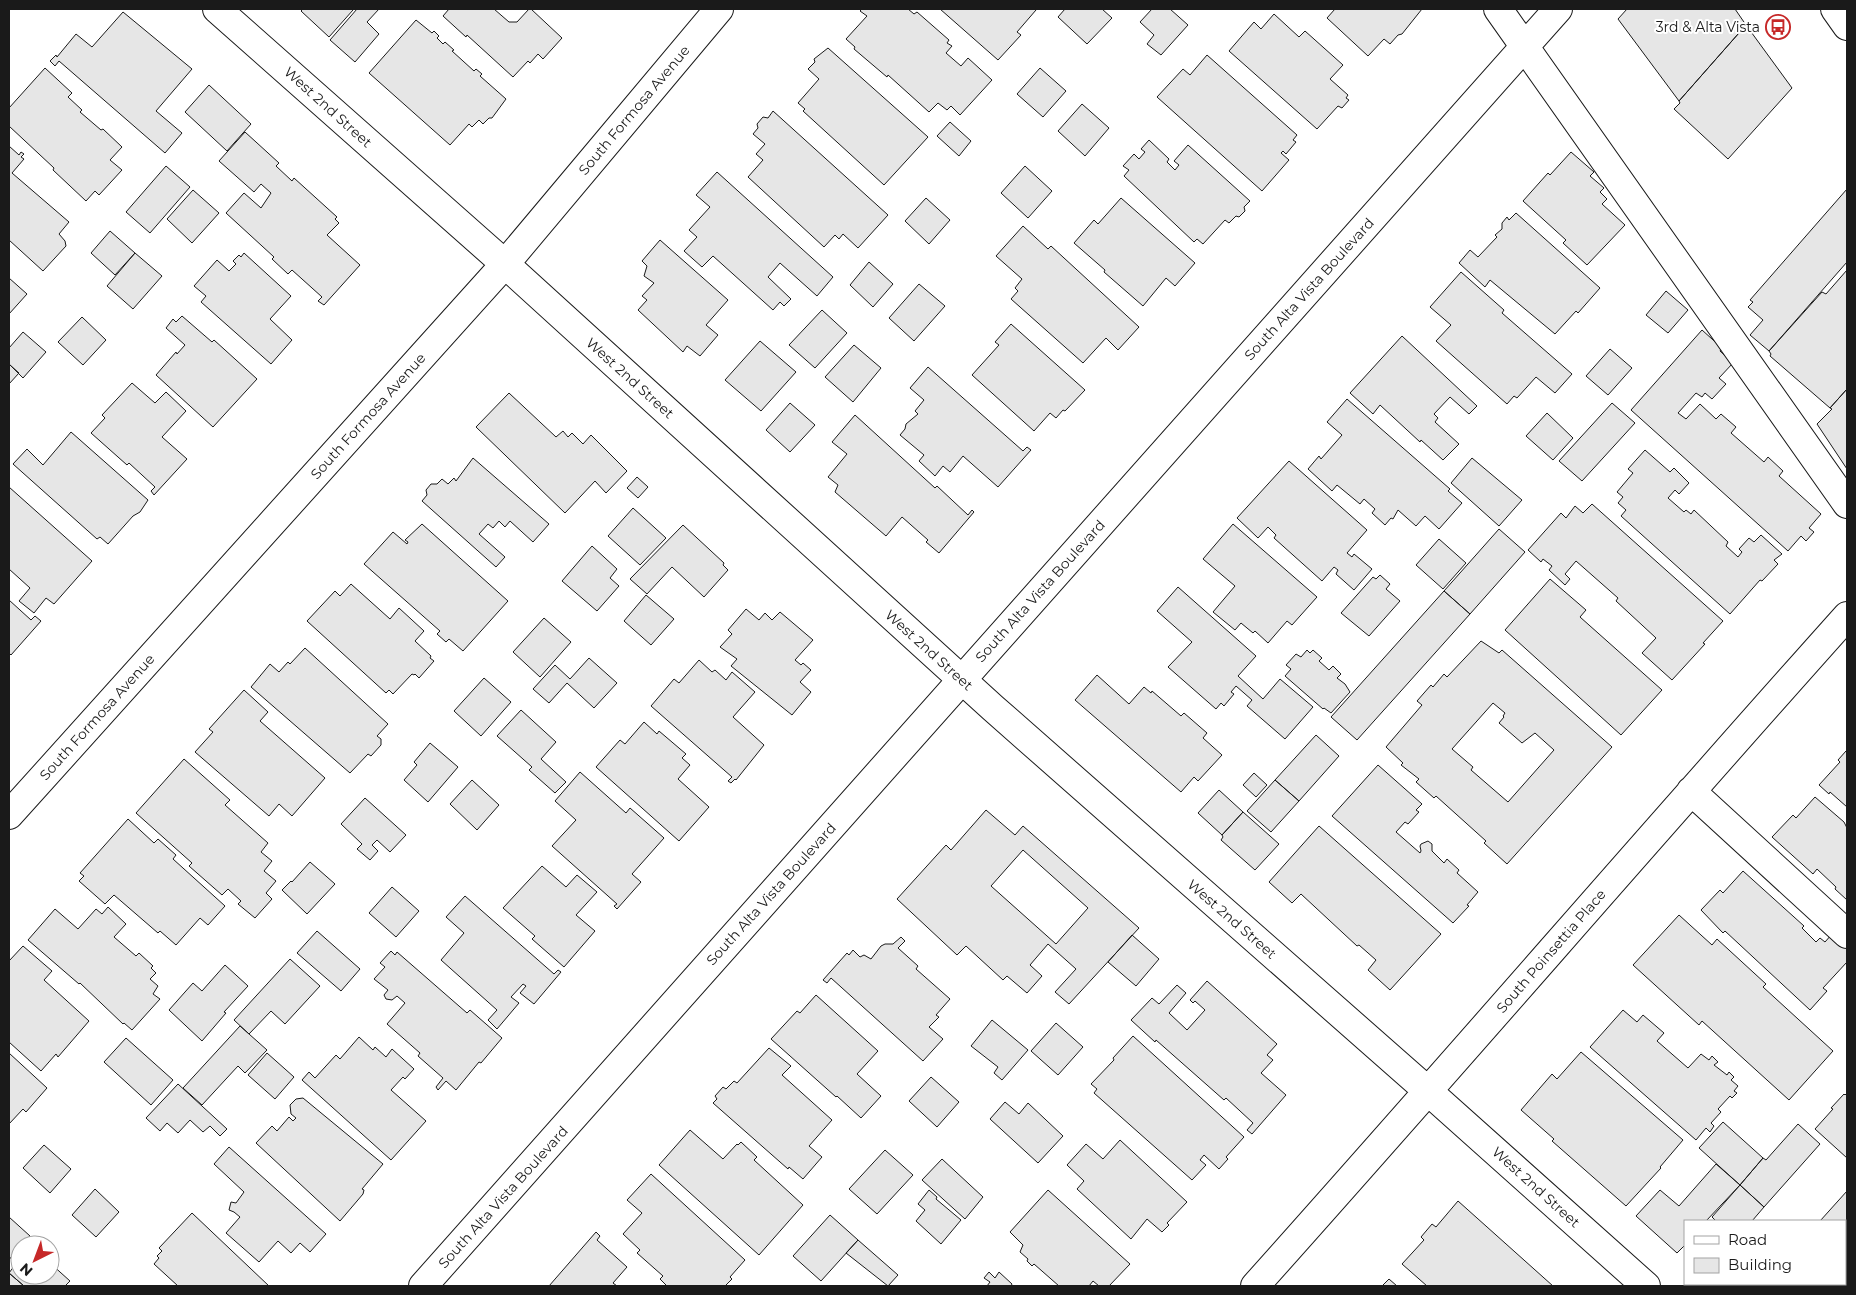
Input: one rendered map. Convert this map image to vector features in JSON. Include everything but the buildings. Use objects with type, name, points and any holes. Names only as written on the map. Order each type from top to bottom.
[{"type":"street","name":"West 2nd Street","points":[[218,9],[505,264],[962,680],[1646,1286]]},
{"type":"street","name":"South Formosa Avenue","points":[[9,815],[505,264],[719,9]]},
{"type":"street","points":[[1498,9],[1847,504]]},
{"type":"street","name":"South Alta Vista Boulevard","points":[[423,1286],[1558,9]]},
{"type":"street","points":[[1835,9],[1847,26]]},
{"type":"street","name":"South Poinsettia Place","points":[[1255,1286],[1429,1092],[1691,791],[1847,616]]},
{"type":"street","points":[[1691,791],[1847,934]]},
{"type":"place","name":"3rd & Alta Vista","points":[[1778,27]]}]
